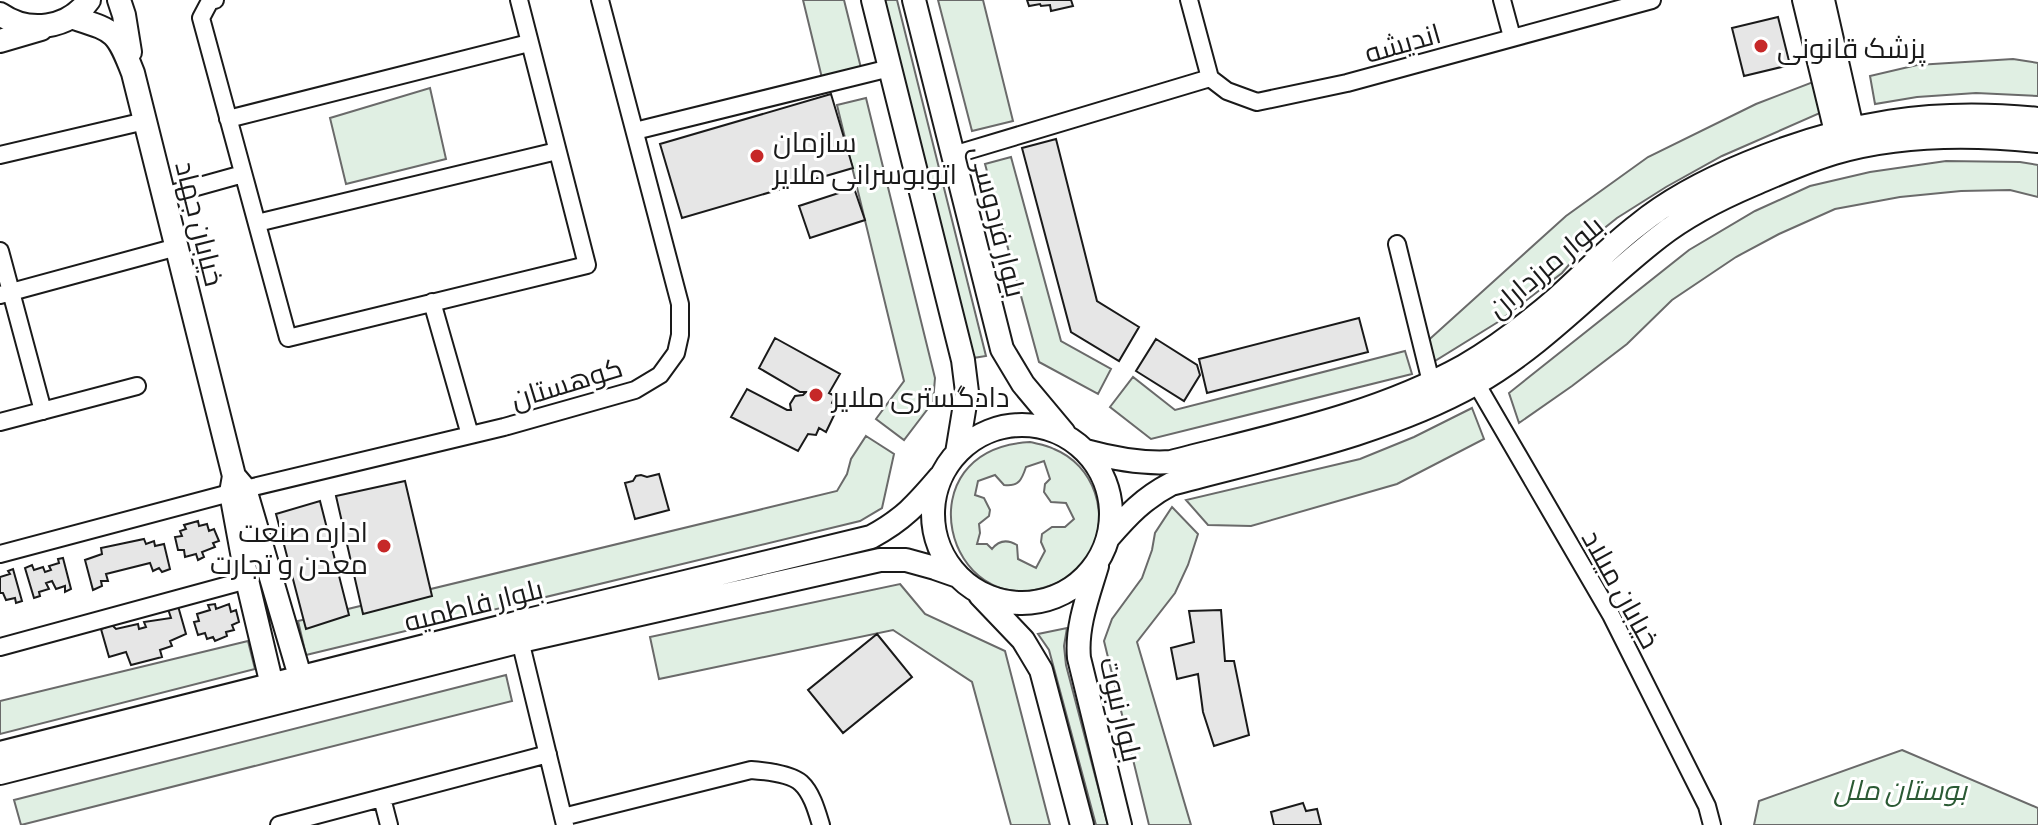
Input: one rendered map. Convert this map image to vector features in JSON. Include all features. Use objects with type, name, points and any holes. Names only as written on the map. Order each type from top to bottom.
[{"type":"main road","points":[[0,41],[64,21],[89,0]]},
{"type":"main road","points":[[119,0],[133,73]]},
{"type":"main road","points":[[873,0],[963,360],[967,392],[957,453]]},
{"type":"main road","name":"بلوار فردوسی","points":[[914,0],[1002,349],[1023,384],[1068,437]]},
{"type":"main road","points":[[1804,0],[1846,136]]},
{"type":"main road","points":[[1823,0],[1846,136]]},
{"type":"main road","name":"خیابان جهاد","points":[[0,14],[24,25],[40,27],[64,21],[107,29],[121,42],[133,73],[237,486],[303,686]]},
{"type":"main road","name":"بلوار مرزداران","points":[[1086,451],[1146,463],[1171,462],[1394,399],[1465,365],[1510,336],[1638,224],[1674,199],[1763,157],[1900,119],[1975,115],[2038,119]]},
{"type":"main road","name":"بلوار مرزداران","points":[[1108,538],[1151,494],[1171,484],[1345,437],[1440,402],[1476,383],[1523,353],[1611,276],[1690,215],[1784,171],[1846,136],[1905,140],[1964,136],[2038,141]]},
{"type":"main road","points":[[976,591],[1014,603],[1054,598],[1072,588],[1099,559],[1108,538],[1112,515],[1109,492],[1100,470],[1086,451],[1068,437],[1045,428],[1022,425],[998,428],[975,438],[957,453],[940,477],[932,519],[936,540],[945,559],[958,576],[1023,640],[1041,670],[1082,825]]},
{"type":"main road","name":"بلوار فاطمیه","points":[[0,773],[303,686],[871,537],[911,511],[940,477]]},
{"type":"main road","name":"خیابان جهاد","points":[[237,486],[247,580],[274,694]]},
{"type":"main road","name":"بلوار نبوت","points":[[1099,559],[1087,598],[1078,646],[1120,825]]},
{"type":"main road","name":"بلوار فاطمیه","points":[[518,632],[880,560],[906,560],[958,576]]},
{"type":"main road","name":"بلوار فاطمیه","points":[[0,753],[274,694]]},
{"type":"street","points":[[212,1],[201,18],[288,338],[587,265],[519,0]]},
{"type":"street","name":"کوهستان","points":[[0,554],[237,486],[470,435],[635,390],[660,375],[676,353],[680,335],[680,304],[600,0]]},
{"type":"street","points":[[953,155],[1210,78],[1189,0]]},
{"type":"street","points":[[1502,0],[1512,37]]},
{"type":"street","name":"اندیشه","points":[[1210,78],[1227,91],[1257,102],[1347,83],[1652,0]]},
{"type":"street","points":[[228,119],[529,43]]},
{"type":"street","points":[[635,131],[890,68]]},
{"type":"street","points":[[0,155],[145,121]]},
{"type":"street","points":[[257,223],[557,151]]},
{"type":"street","points":[[164,196],[243,174]]},
{"type":"street","points":[[1397,244],[1431,382]]},
{"type":"street","points":[[6,294],[177,247]]},
{"type":"street","points":[[0,251],[6,294],[43,411]]},
{"type":"street","points":[[432,302],[470,435]]},
{"type":"street","name":"خیابان میلاد","points":[[1476,383],[1611,615],[1707,806],[1712,825]]},
{"type":"street","points":[[0,422],[137,386]]},
{"type":"street","points":[[0,647],[247,580]]},
{"type":"street","points":[[518,632],[564,821],[751,770],[770,771],[800,782],[815,807],[821,825]]},
{"type":"street","points":[[279,825],[548,754]]},
{"type":"street","points":[[382,798],[389,825]]},
{"type":"green space","points":[[803,0],[844,0],[861,68],[822,78]]},
{"type":"green space","points":[[884,0],[897,0],[986,356],[973,358]]},
{"type":"green space","points":[[938,0],[983,0],[1013,121],[972,131]]},
{"type":"green space","points":[[2013,59],[2038,63],[2038,96],[1976,93],[1917,97],[1875,104],[1870,76],[1917,65]]},
{"type":"green space","points":[[1813,82],[1820,113],[1722,156],[1617,218],[1592,238],[1562,273],[1498,322],[1430,364],[1422,346],[1566,216],[1648,157],[1756,104]]},
{"type":"green space","points":[[430,88],[446,159],[346,184],[330,118]]},
{"type":"green space","points":[[866,98],[935,378],[933,402],[904,440],[876,419],[904,381],[837,105]]},
{"type":"green space","points":[[1011,157],[1061,341],[1111,369],[1098,394],[1039,362],[985,164]]},
{"type":"green space","points":[[1946,161],[2038,165],[2038,197],[2010,190],[1961,191],[1900,197],[1835,209],[1736,257],[1672,300],[1627,344],[1519,423],[1509,393],[1689,250],[1755,211],[1810,186],[1870,172]]},
{"type":"green space","points":[[1405,351],[1412,374],[1151,439],[1110,407],[1133,377],[1175,410]]},
{"type":"green space","points":[[1472,408],[1484,439],[1397,484],[1251,526],[1208,525],[1186,500],[1360,459]]},
{"type":"green space","points":[[866,436],[894,454],[882,508],[860,521],[306,655],[298,621],[837,491],[851,459]]},
{"type":"green space","points":[[1030,442],[1045,446],[1068,457],[1089,479],[1098,507],[1096,538],[1082,564],[1062,581],[1013,591],[984,580],[964,559],[952,530],[952,500],[964,473],[990,452]],"holes":[[[1044,461],[1050,479],[1045,484],[1044,492],[1051,502],[1066,503],[1074,519],[1065,527],[1052,527],[1042,534],[1045,551],[1036,568],[1018,559],[1017,545],[1013,543],[1000,542],[992,549],[987,544],[977,544],[979,524],[989,516],[990,510],[984,498],[975,495],[978,481],[995,475],[1004,485],[1013,485],[1026,467]]]},
{"type":"green space","points":[[1172,507],[1198,534],[1175,593],[1137,642],[1191,825],[1149,825],[1104,641],[1112,619],[1142,578],[1155,533]]},
{"type":"green space","points":[[900,584],[925,614],[1005,651],[1050,825],[1011,825],[972,682],[893,630],[659,679],[650,637]]},
{"type":"green space","points":[[1067,628],[1064,646],[1066,665],[1108,825],[1096,825],[1049,650],[1038,634]]},
{"type":"green space","points":[[248,641],[255,669],[0,734],[0,701]]},
{"type":"green space","points":[[506,675],[512,701],[21,825],[14,800]]},
{"type":"green space","name":"بوستان ملل","points":[[1902,750],[2038,808],[2038,825],[1754,825],[1759,801]]},
{"type":"building","points":[[1027,0],[1071,0],[1073,6],[1051,11],[1050,5],[1029,6]]},
{"type":"building","name":"پزشک قانونی","points":[[1778,17],[1790,65],[1744,76],[1732,28]]},
{"type":"building","name":"سازمان اتوبوسرانی ملایر","points":[[831,94],[853,168],[682,218],[660,144]]},
{"type":"building","points":[[1056,139],[1097,301],[1139,327],[1119,361],[1071,332],[1022,148]]},
{"type":"building","points":[[854,188],[865,220],[810,238],[799,206]]},
{"type":"building","points":[[1359,318],[1368,352],[1207,393],[1199,359]]},
{"type":"building","name":"دادگستری ملایر","points":[[775,338],[840,374],[829,393],[835,396],[832,403],[838,407],[826,432],[819,428],[816,435],[808,434],[798,451],[731,417],[747,389],[787,410],[791,410],[790,404],[795,396],[806,392],[800,392],[759,368]]},
{"type":"building","points":[[1156,339],[1197,365],[1200,375],[1184,401],[1136,371]]},
{"type":"building","points":[[659,474],[669,510],[635,519],[625,483],[633,481],[636,476]]},
{"type":"building","name":"اداره صنعت معدن و تجارت","points":[[405,481],[432,596],[363,614],[336,496]]},
{"type":"building","points":[[320,501],[349,615],[306,629],[276,514]]},
{"type":"building","points":[[198,521],[199,526],[207,524],[209,531],[214,529],[219,541],[213,543],[215,547],[202,552],[204,557],[198,560],[196,554],[185,557],[184,550],[178,550],[175,537],[182,536],[180,531],[186,529],[184,525]]},
{"type":"building","points":[[144,539],[146,544],[154,541],[155,546],[164,544],[170,569],[153,571],[150,563],[106,574],[108,581],[101,581],[102,586],[93,590],[85,560],[102,554],[101,548]]},
{"type":"building","points":[[63,558],[71,589],[65,592],[65,586],[56,589],[52,581],[46,583],[49,589],[39,592],[40,596],[34,598],[25,568],[32,565],[34,570],[43,567],[45,572]]},
{"type":"building","points":[[13,569],[22,601],[16,603],[15,598],[6,600],[0,593],[0,577],[10,574],[8,571]]},
{"type":"building","points":[[215,604],[216,609],[229,604],[231,612],[236,610],[239,622],[232,625],[234,630],[226,632],[227,636],[215,641],[213,637],[207,639],[205,633],[198,635],[194,622],[199,621],[197,614],[210,610],[208,605]]},
{"type":"building","points":[[178,606],[186,634],[170,641],[172,646],[160,650],[162,657],[131,665],[126,652],[109,657],[101,629],[112,625],[116,629],[138,624],[139,629],[146,627],[144,622],[171,618],[168,609]]},
{"type":"building","points":[[1221,610],[1225,661],[1234,661],[1249,735],[1214,746],[1203,712],[1198,674],[1177,679],[1171,648],[1194,642],[1189,611]]},
{"type":"building","points":[[877,634],[912,677],[843,733],[808,690]]},
{"type":"building","points":[[1303,803],[1306,811],[1317,809],[1321,825],[1274,825],[1271,812]]},
{"type":"place","name":"پزشک قانونی","points":[[1761,46]]},
{"type":"place","name":"سازمان اتوبوسرانی ملایر","points":[[757,156]]},
{"type":"place","name":"دادگستری ملایر","points":[[816,395]]},
{"type":"place","name":"اداره صنعت معدن و تجارت","points":[[384,546]]}]
